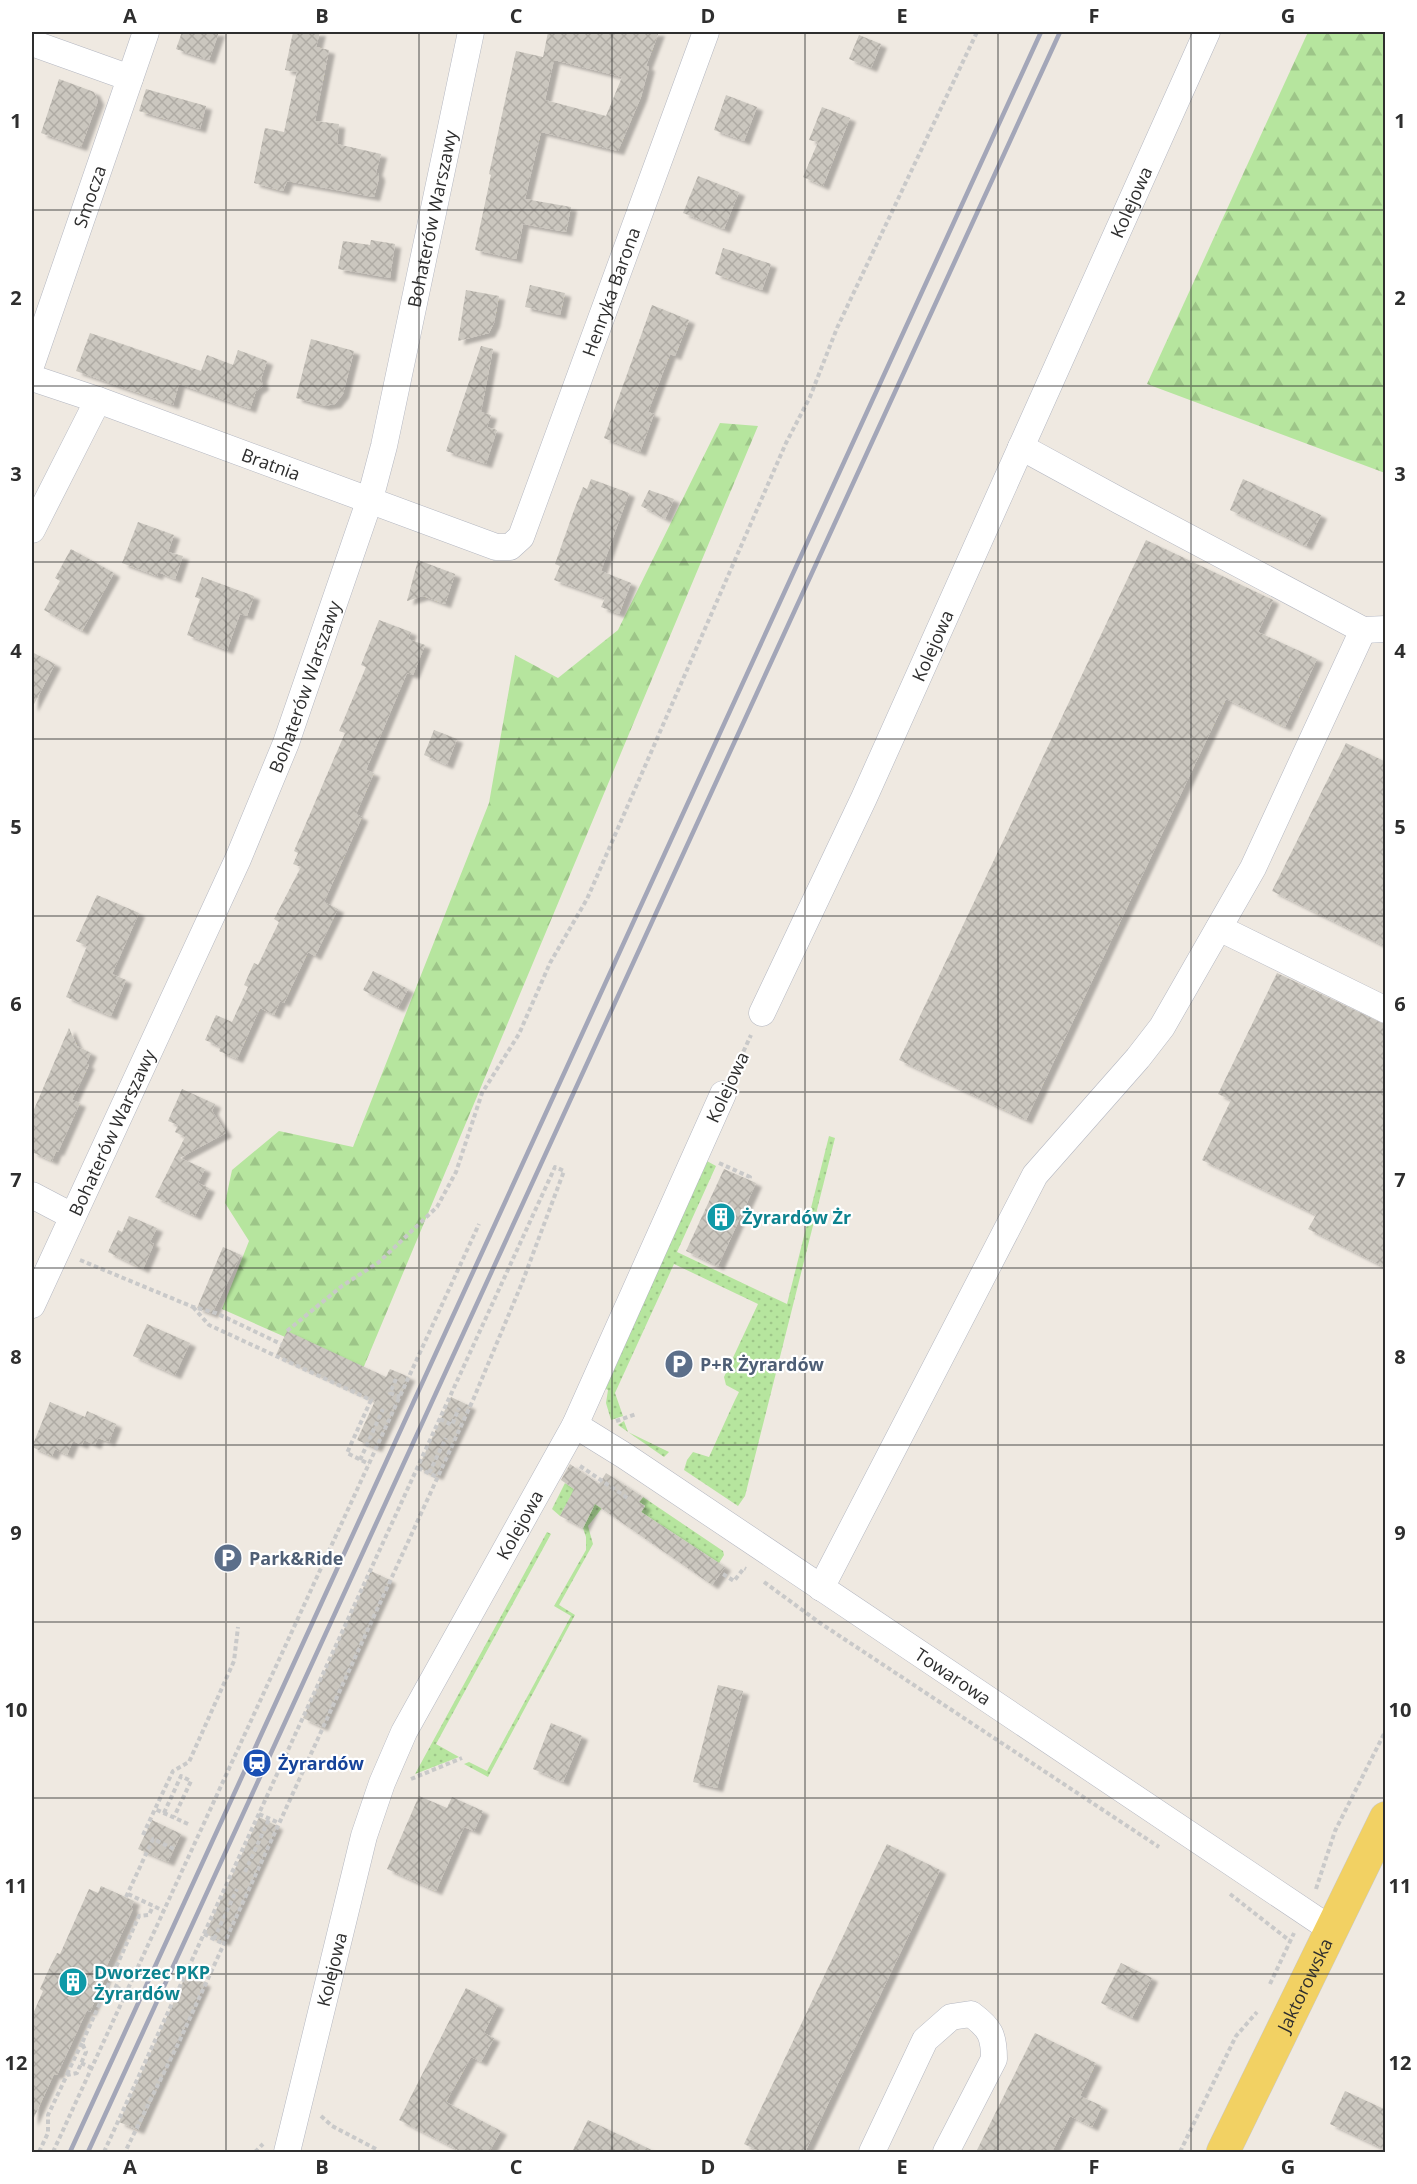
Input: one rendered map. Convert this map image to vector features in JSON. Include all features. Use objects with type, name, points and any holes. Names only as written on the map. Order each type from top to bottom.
[{"type":"main road","name":"Jaktorowska","points":[[1222,2152],[1386,1818]]},
{"type":"street","name":"Smocza","points":[[32,363],[146,32]]},
{"type":"street","name":"Bohaterów Warszawy","points":[[32,1305],[233,869],[286,743],[370,499],[390,420],[471,32]]},
{"type":"street","name":"Henryka Barona","points":[[510,547],[521,537],[706,32]]},
{"type":"street","name":"Kolejowa","points":[[762,1013],[864,798],[1207,32]]},
{"type":"street","points":[[32,43],[130,78]]},
{"type":"street","name":"Bratnia","points":[[32,378],[496,546],[510,547]]},
{"type":"street","points":[[32,530],[98,400]]},
{"type":"street","points":[[821,1588],[1035,1175],[1138,1058],[1162,1027],[1253,868],[1374,630],[1119,501],[1021,447]]},
{"type":"street","points":[[1219,928],[1386,1010]]},
{"type":"street","name":"Kolejowa","points":[[287,2152],[350,1889],[364,1836],[382,1783],[404,1732],[575,1425],[697,1153],[724,1111]]},
{"type":"street","points":[[32,1195],[72,1215]]},
{"type":"street","name":"Towarowa","points":[[575,1425],[625,1456],[1332,1930]]},
{"type":"street","points":[[872,2152],[925,2040],[951,2017],[971,2014],[986,2026],[994,2042],[994,2059],[946,2152]]},
{"type":"path","points":[[287,1331],[342,1286],[379,1262],[437,1207],[456,1172],[482,1093],[519,1034],[550,963],[587,899],[781,454],[810,398],[837,328],[977,32]]},
{"type":"path","name":"Kolejowa","points":[[724,1111],[762,1013]]},
{"type":"path","points":[[697,1153],[750,1177],[748,1179]]},
{"type":"path","points":[[104,2152],[555,1167],[564,1171],[506,1323],[460,1429],[175,2051],[125,2152]]},
{"type":"path","points":[[53,2152],[479,1224]]},
{"type":"path","points":[[79,1260],[193,1307],[216,1313],[281,1344]]},
{"type":"path","points":[[193,1307],[209,1326],[371,1400],[346,1454],[369,1464]]},
{"type":"path","points":[[396,1379],[390,1393],[399,1398]]},
{"type":"path","points":[[452,1425],[459,1408]]},
{"type":"path","points":[[360,1460],[383,1409]]},
{"type":"path","points":[[440,1419],[460,1429]]},
{"type":"path","points":[[429,1473],[446,1438]]},
{"type":"path","points":[[418,1468],[437,1477]]},
{"type":"path","points":[[601,1480],[629,1499]]},
{"type":"path","points":[[723,1574],[734,1581],[744,1568],[753,1574]]},
{"type":"path","points":[[763,1581],[820,1623],[1161,1848]]},
{"type":"path","points":[[143,1835],[173,1771],[189,1762],[234,1661],[238,1627]]},
{"type":"path","points":[[1266,1993],[1318,1886],[1335,1831],[1386,1730]]},
{"type":"path","points":[[409,1780],[462,1758]]},
{"type":"path","points":[[164,1813],[181,1776],[191,1781],[174,1817]]},
{"type":"path","points":[[155,1809],[188,1824]]},
{"type":"path","points":[[259,1814],[279,1823]]},
{"type":"path","points":[[245,1872],[269,1819]]},
{"type":"path","points":[[164,1911],[127,1896],[153,1839],[174,1849]]},
{"type":"path","points":[[214,1939],[237,1889]]},
{"type":"path","points":[[1226,1891],[1290,1941]]},
{"type":"path","points":[[39,2152],[48,2133],[48,2115],[139,1916],[149,1915],[153,1906]]},
{"type":"path","points":[[204,1934],[224,1944]]},
{"type":"path","points":[[98,1994],[112,1996],[120,1977],[116,1969]]},
{"type":"path","points":[[116,1987],[127,1992]]},
{"type":"path","points":[[1180,2152],[1236,2036],[1257,2014],[1262,2003]]},
{"type":"path","points":[[67,2074],[76,2073],[81,2063],[86,2052],[82,2043]]},
{"type":"path","points":[[81,2063],[92,2068]]},
{"type":"green space","points":[[1308,32],[1385,32],[1385,473],[1147,384]]},
{"type":"green space","points":[[720,423],[758,426],[362,1371],[222,1309],[249,1241],[225,1203],[232,1170],[279,1131],[353,1147],[489,803],[515,655],[558,678],[618,630]]},
{"type":"green space","points":[[829,1136],[835,1138],[745,1496],[738,1506],[684,1470],[693,1452],[709,1457],[739,1392],[726,1385],[724,1377],[758,1304],[674,1264],[615,1393],[623,1416],[611,1420],[606,1403],[608,1390],[602,1387],[705,1160],[716,1166],[677,1252],[787,1304]]},
{"type":"green space","points":[[624,1421],[628,1432],[618,1425]]},
{"type":"green space","points":[[628,1432],[669,1452],[664,1457]]},
{"type":"green space","points":[[565,1483],[602,1508],[588,1526],[593,1544],[559,1605],[575,1615],[488,1777],[464,1764],[469,1762],[487,1771],[571,1616],[554,1606],[586,1550],[583,1528],[593,1508],[571,1496],[560,1516],[552,1509]]},
{"type":"green space","points":[[643,1497],[723,1551],[724,1555],[719,1563],[641,1512],[645,1506],[639,1502]]},
{"type":"green space","points":[[547,1532],[551,1534],[436,1744],[459,1757],[415,1774]]},
{"type":"building","points":[[182,32],[219,32],[209,60],[176,49]]},
{"type":"building","points":[[293,32],[320,32],[316,47],[329,50],[315,121],[339,124],[337,144],[381,154],[376,173],[379,178],[374,197],[287,181],[283,191],[254,183],[265,128],[284,132],[297,72],[285,70]]},
{"type":"building","points":[[548,32],[659,32],[646,66],[649,67],[641,97],[618,151],[541,132],[525,199],[571,207],[566,232],[523,224],[516,259],[475,250],[516,51],[543,57]],"holes":[[[554,60],[622,77],[606,116],[545,100]]]},
{"type":"building","points":[[859,35],[881,44],[871,68],[849,59]]},
{"type":"building","points":[[59,79],[94,92],[98,101],[81,147],[41,133]]},
{"type":"building","points":[[146,89],[206,106],[200,129],[139,111]]},
{"type":"building","points":[[726,95],[757,107],[744,141],[714,130]]},
{"type":"building","points":[[822,107],[850,118],[823,186],[803,177],[818,142],[809,140]]},
{"type":"building","points":[[698,176],[739,192],[724,229],[683,213]]},
{"type":"building","points":[[371,240],[395,244],[390,278],[338,269],[343,241],[370,245]]},
{"type":"building","points":[[723,248],[771,264],[762,290],[715,274]]},
{"type":"building","points":[[530,285],[565,293],[560,315],[525,307]]},
{"type":"building","points":[[466,290],[499,296],[494,323],[489,333],[458,341]]},
{"type":"building","points":[[652,305],[689,320],[675,356],[670,354],[648,412],[654,414],[640,452],[604,438]]},
{"type":"building","points":[[90,333],[201,371],[207,355],[233,365],[238,350],[267,361],[261,379],[263,386],[256,391],[250,409],[179,384],[173,405],[76,371]]},
{"type":"building","points":[[311,339],[354,351],[343,394],[335,404],[324,406],[296,398]]},
{"type":"building","points":[[481,346],[493,349],[481,412],[491,415],[487,427],[497,430],[486,464],[446,451]]},
{"type":"building","points":[[591,479],[629,493],[601,571],[631,583],[619,614],[601,607],[605,598],[554,580],[560,566],[555,564],[573,513],[583,487],[587,489]]},
{"type":"building","points":[[1243,479],[1321,515],[1306,546],[1230,510]]},
{"type":"building","points":[[649,490],[674,499],[665,519],[641,506]]},
{"type":"building","points":[[138,522],[174,535],[168,552],[183,556],[175,579],[158,572],[157,576],[122,563]]},
{"type":"building","points":[[1146,540],[1273,600],[1258,632],[1317,659],[1285,727],[1226,699],[1026,1120],[899,1060]]},
{"type":"building","points":[[71,549],[114,573],[82,631],[44,610],[60,581],[55,578]]},
{"type":"building","points":[[418,560],[455,574],[445,604],[423,596],[407,601]]},
{"type":"building","points":[[202,577],[254,596],[247,616],[240,614],[227,650],[187,635],[200,599],[195,597]]},
{"type":"building","points":[[379,620],[411,632],[408,639],[425,645],[413,675],[407,673],[366,770],[374,773],[356,814],[362,817],[324,902],[338,909],[315,956],[308,952],[284,1003],[280,1001],[274,1015],[260,1008],[237,1059],[219,1051],[221,1047],[205,1040],[216,1015],[232,1022],[248,987],[244,985],[254,963],[258,965],[279,922],[274,919],[301,867],[293,864],[298,853],[294,851],[345,733],[339,731],[366,667],[361,665]]},
{"type":"building","points":[[32,652],[55,664],[32,708]]},
{"type":"building","points":[[434,730],[457,739],[447,765],[424,755]]},
{"type":"building","points":[[1346,743],[1386,762],[1386,947],[1272,891]]},
{"type":"building","points":[[97,895],[139,913],[112,974],[126,980],[111,1016],[66,997],[87,946],[76,941]]},
{"type":"building","points":[[373,971],[408,989],[398,1008],[363,990]]},
{"type":"building","points":[[1277,973],[1386,1025],[1386,1268],[1308,1229],[1316,1215],[1202,1160],[1231,1100],[1218,1094]]},
{"type":"building","points":[[69,1028],[77,1046],[91,1053],[86,1064],[89,1065],[72,1100],[80,1103],[52,1161],[32,1152],[32,1114]]},
{"type":"building","points":[[182,1089],[215,1104],[212,1111],[226,1133],[180,1158],[205,1169],[198,1183],[209,1188],[195,1216],[155,1197],[185,1137],[175,1132],[178,1125],[168,1121]]},
{"type":"building","name":"Żyrardów Żr","points":[[724,1169],[756,1183],[718,1266],[686,1251]]},
{"type":"building","points":[[129,1216],[157,1228],[150,1242],[154,1244],[143,1269],[108,1252],[118,1230],[122,1232]]},
{"type":"building","points":[[223,1247],[241,1255],[212,1314],[197,1308]]},
{"type":"building","points":[[147,1324],[190,1343],[175,1375],[133,1356]]},
{"type":"building","points":[[287,1331],[386,1377],[390,1369],[409,1377],[376,1448],[357,1440],[375,1401],[276,1355]]},
{"type":"building","points":[[451,1397],[470,1406],[437,1476],[418,1468]]},
{"type":"building","points":[[50,1402],[85,1417],[87,1411],[116,1424],[109,1442],[98,1438],[95,1445],[84,1440],[82,1445],[73,1441],[67,1455],[55,1449],[52,1456],[32,1447]]},
{"type":"building","points":[[570,1464],[599,1484],[606,1473],[643,1497],[639,1502],[645,1506],[641,1512],[725,1567],[712,1585],[595,1504],[583,1528],[560,1516],[574,1489],[561,1480]]},
{"type":"building","points":[[371,1571],[390,1580],[322,1727],[303,1718]]},
{"type":"building","points":[[718,1685],[743,1691],[717,1788],[693,1782]]},
{"type":"building","points":[[551,1723],[582,1736],[563,1782],[533,1769]]},
{"type":"building","points":[[419,1796],[447,1808],[452,1797],[483,1811],[474,1831],[464,1827],[436,1891],[387,1869]]},
{"type":"building","points":[[259,1817],[277,1826],[224,1942],[205,1934]]},
{"type":"building","points":[[152,1820],[181,1834],[168,1862],[138,1849]]},
{"type":"building","points":[[887,1844],[940,1870],[805,2152],[761,2152],[744,2144]]},
{"type":"building","name":"Dworzec PKP Żyrardów","points":[[101,1886],[134,1901],[131,1908],[133,1909],[103,1974],[106,1976],[90,2012],[87,2010],[32,2122],[32,2016],[43,1991],[40,1989],[48,1971],[57,1953],[60,1954],[89,1889],[98,1893]]},
{"type":"building","points":[[1121,1963],[1152,1978],[1132,2018],[1101,2003]]},
{"type":"building","points":[[186,1975],[205,1983],[138,2130],[119,2122]]},
{"type":"building","points":[[466,1988],[498,2005],[484,2033],[494,2038],[481,2062],[471,2057],[446,2102],[501,2131],[489,2152],[462,2152],[399,2120]]},
{"type":"building","points":[[1035,2033],[1096,2063],[1080,2096],[1102,2106],[1092,2127],[1070,2116],[1052,2152],[976,2152]]},
{"type":"building","points":[[1345,2091],[1386,2110],[1386,2150],[1330,2124]]},
{"type":"building","points":[[588,2120],[656,2152],[572,2152]]},
{"type":"railway","points":[[70,2152],[1041,32]]},
{"type":"railway","points":[[88,2152],[1060,32]]},
{"type":"place","name":"Żyrardów Żr","points":[[721,1217]]},
{"type":"place","name":"P+R Żyrardów","points":[[679,1364]]},
{"type":"place","name":"Park&Ride","points":[[228,1558]]},
{"type":"place","name":"Żyrardów","points":[[257,1763]]},
{"type":"place","name":"Dworzec PKP Żyrardów","points":[[73,1982]]}]
